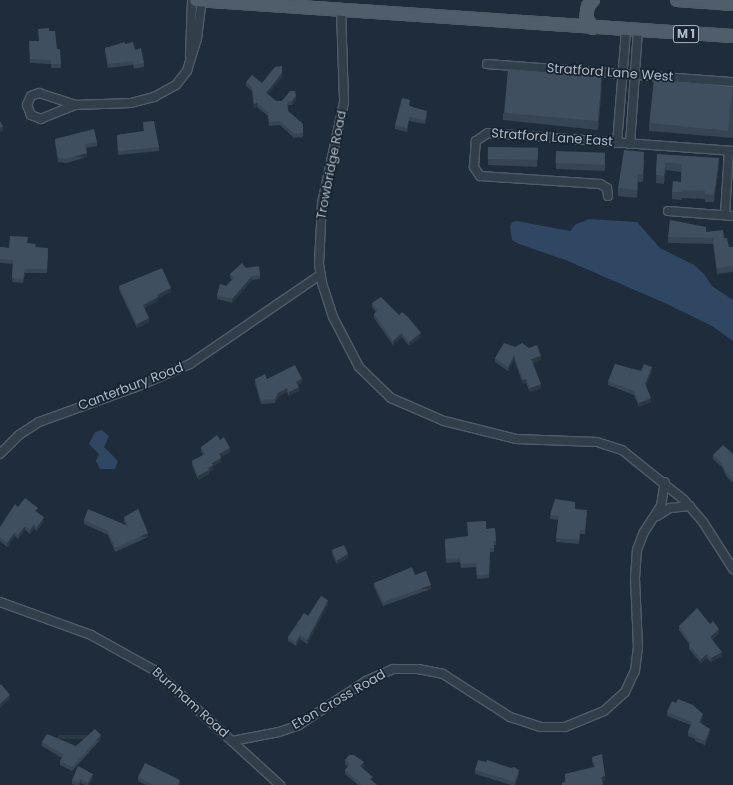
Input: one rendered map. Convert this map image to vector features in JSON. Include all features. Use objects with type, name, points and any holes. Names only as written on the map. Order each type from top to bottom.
[{"type":"main road","name":"M 1","points":[[196,0],[548,25],[733,36]]},
{"type":"main road","points":[[593,0],[588,6],[586,18],[593,28]]},
{"type":"main road","points":[[677,0],[733,4]]},
{"type":"street","points":[[190,62],[192,0]]},
{"type":"street","points":[[75,105],[41,119],[31,115],[27,106],[31,96],[39,93],[75,105],[122,104],[154,98],[180,82],[190,62],[199,33],[202,0]]},
{"type":"street","name":"Trowbridge Road","points":[[341,10],[344,102],[322,203],[319,237],[320,275],[333,317],[354,360],[374,384],[396,401],[435,418],[489,433],[528,440],[610,444],[628,454],[665,482],[690,506],[712,534],[733,569]]},
{"type":"street","points":[[617,142],[626,30]]},
{"type":"street","points":[[630,144],[638,31]]},
{"type":"street","name":"Stratford Lane West","points":[[487,64],[733,82]]},
{"type":"street","name":"Stratford Lane East","points":[[608,196],[607,188],[600,184],[479,175],[474,167],[475,144],[480,136],[488,133],[731,151]]},
{"type":"street","points":[[668,211],[729,215],[731,151]]},
{"type":"street","name":"Canterbury Road","points":[[0,454],[18,435],[39,422],[141,385],[190,364],[320,275]]},
{"type":"street","name":"Eton Cross Road","points":[[232,741],[279,732],[299,725],[366,680],[394,669],[418,669],[443,674],[510,716],[540,727],[564,727],[604,711],[625,692],[635,671],[638,640],[636,560],[642,537],[663,502],[665,482]]},
{"type":"street","name":"Eton Cross Road","points":[[654,519],[668,509],[690,506]]},
{"type":"street","name":"Burnham Road","points":[[0,602],[78,629],[139,660],[163,677],[280,785]]},
{"type":"water","points":[[590,219],[637,222],[660,248],[694,265],[704,274],[712,286],[733,300],[733,341],[712,326],[667,304],[568,261],[519,244],[512,240],[510,227],[512,222],[517,221],[570,231],[576,224]]},
{"type":"water","points":[[102,430],[109,436],[104,447],[118,461],[115,469],[100,469],[96,461],[99,454],[89,444],[95,432]]},
{"type":"building","points":[[49,28],[49,31],[55,31],[57,49],[60,49],[61,64],[51,64],[51,60],[30,59],[29,41],[39,41],[38,29]]},
{"type":"building","points":[[125,42],[125,44],[133,42],[135,50],[141,48],[144,63],[134,65],[133,61],[108,64],[105,48]]},
{"type":"building","points":[[282,66],[282,73],[266,93],[276,101],[282,101],[290,91],[295,91],[296,96],[292,101],[287,101],[288,111],[303,124],[303,133],[294,134],[280,121],[269,122],[268,112],[257,103],[254,104],[252,87],[246,82],[252,75],[262,83],[275,67]]},
{"type":"building","points":[[508,69],[602,77],[598,121],[504,113]]},
{"type":"building","points":[[654,79],[733,87],[728,131],[649,123]]},
{"type":"building","points":[[402,98],[410,100],[409,106],[427,111],[425,120],[409,117],[407,128],[395,125]]},
{"type":"building","points":[[0,121],[3,127],[0,128]]},
{"type":"building","points":[[154,121],[159,147],[118,151],[117,135],[144,131],[143,122]]},
{"type":"building","points":[[94,129],[97,142],[85,144],[87,153],[66,159],[58,158],[55,139]]},
{"type":"building","points":[[488,147],[538,148],[538,160],[488,159]]},
{"type":"building","points":[[624,150],[644,152],[643,174],[638,174],[637,190],[618,188]]},
{"type":"building","points":[[556,151],[605,153],[605,165],[556,163]]},
{"type":"building","points":[[657,154],[719,158],[714,195],[705,194],[705,191],[682,190],[682,192],[672,192],[673,181],[681,182],[682,164],[666,162],[664,176],[656,175]]},
{"type":"building","points":[[670,220],[706,227],[706,232],[723,230],[724,238],[727,238],[729,247],[733,247],[733,266],[717,268],[713,238],[668,237]]},
{"type":"building","points":[[10,236],[28,237],[27,243],[36,244],[35,247],[48,248],[47,269],[25,269],[23,279],[12,278],[13,260],[0,259],[0,247],[9,248]]},
{"type":"building","points":[[242,263],[246,268],[259,266],[260,275],[252,276],[232,299],[217,295],[220,284],[226,286],[234,278],[230,274]]},
{"type":"building","points":[[162,268],[171,288],[157,295],[158,297],[143,305],[149,318],[137,324],[119,286]]},
{"type":"building","points":[[381,297],[399,315],[402,312],[408,317],[421,333],[409,342],[402,333],[393,341],[374,314],[378,310],[372,303]]},
{"type":"building","points":[[504,343],[515,347],[522,343],[529,348],[537,345],[541,356],[531,359],[541,384],[530,388],[526,379],[523,380],[514,355],[508,367],[495,358]]},
{"type":"building","points":[[615,364],[641,371],[644,364],[652,367],[645,384],[651,398],[639,403],[634,391],[608,381]]},
{"type":"building","points":[[295,365],[302,379],[296,382],[299,387],[289,392],[287,388],[278,393],[275,399],[261,400],[255,379],[265,374],[267,379]]},
{"type":"building","points":[[217,435],[220,440],[224,437],[230,448],[219,454],[221,458],[212,463],[213,465],[208,468],[209,470],[198,476],[192,461],[205,454],[201,447]]},
{"type":"building","points":[[723,445],[733,454],[733,479],[726,472],[722,463],[713,455]]},
{"type":"building","points":[[25,498],[38,508],[35,511],[44,517],[37,527],[34,524],[30,530],[25,526],[18,535],[15,532],[7,543],[0,537],[0,527],[15,504],[18,507]]},
{"type":"building","points":[[555,499],[575,502],[575,509],[587,510],[585,530],[580,530],[579,540],[556,538],[559,516],[550,515]]},
{"type":"building","points":[[88,509],[128,526],[124,517],[138,509],[148,533],[115,548],[108,531],[84,520]]},
{"type":"building","points":[[486,521],[486,529],[495,528],[496,541],[493,541],[494,548],[490,548],[489,574],[477,575],[476,563],[461,564],[460,558],[446,559],[445,539],[468,536],[467,522]]},
{"type":"building","points":[[344,545],[348,554],[337,560],[332,550]]},
{"type":"building","points":[[412,567],[415,575],[426,571],[431,585],[383,602],[374,583]]},
{"type":"building","points":[[321,596],[328,600],[307,640],[300,635],[296,642],[288,637],[304,613],[308,616]]},
{"type":"building","points":[[697,608],[710,624],[713,621],[719,629],[710,637],[722,652],[711,658],[707,654],[701,659],[689,645],[691,643],[679,626]]},
{"type":"building","points":[[1,684],[10,695],[0,704],[0,685]]},
{"type":"building","points":[[678,699],[693,705],[703,714],[699,722],[710,729],[705,741],[688,732],[692,722],[667,712],[672,701],[676,703]]},
{"type":"building","points":[[95,729],[101,735],[72,767],[60,761],[64,755],[42,742],[47,734],[76,746]]},
{"type":"building","points":[[602,754],[605,776],[601,777],[603,784],[562,785],[562,783],[566,782],[565,774],[595,767],[592,757]]},
{"type":"building","points":[[349,755],[354,755],[364,762],[360,766],[373,777],[370,779],[377,785],[362,785],[345,770],[350,764],[345,760]]},
{"type":"building","points":[[478,760],[486,762],[487,760],[511,768],[514,767],[519,770],[515,782],[475,770]]},
{"type":"building","points":[[145,763],[180,780],[178,785],[154,785],[138,777]]},
{"type":"building","points":[[78,766],[93,774],[88,783],[81,779],[79,783],[72,780]]}]
